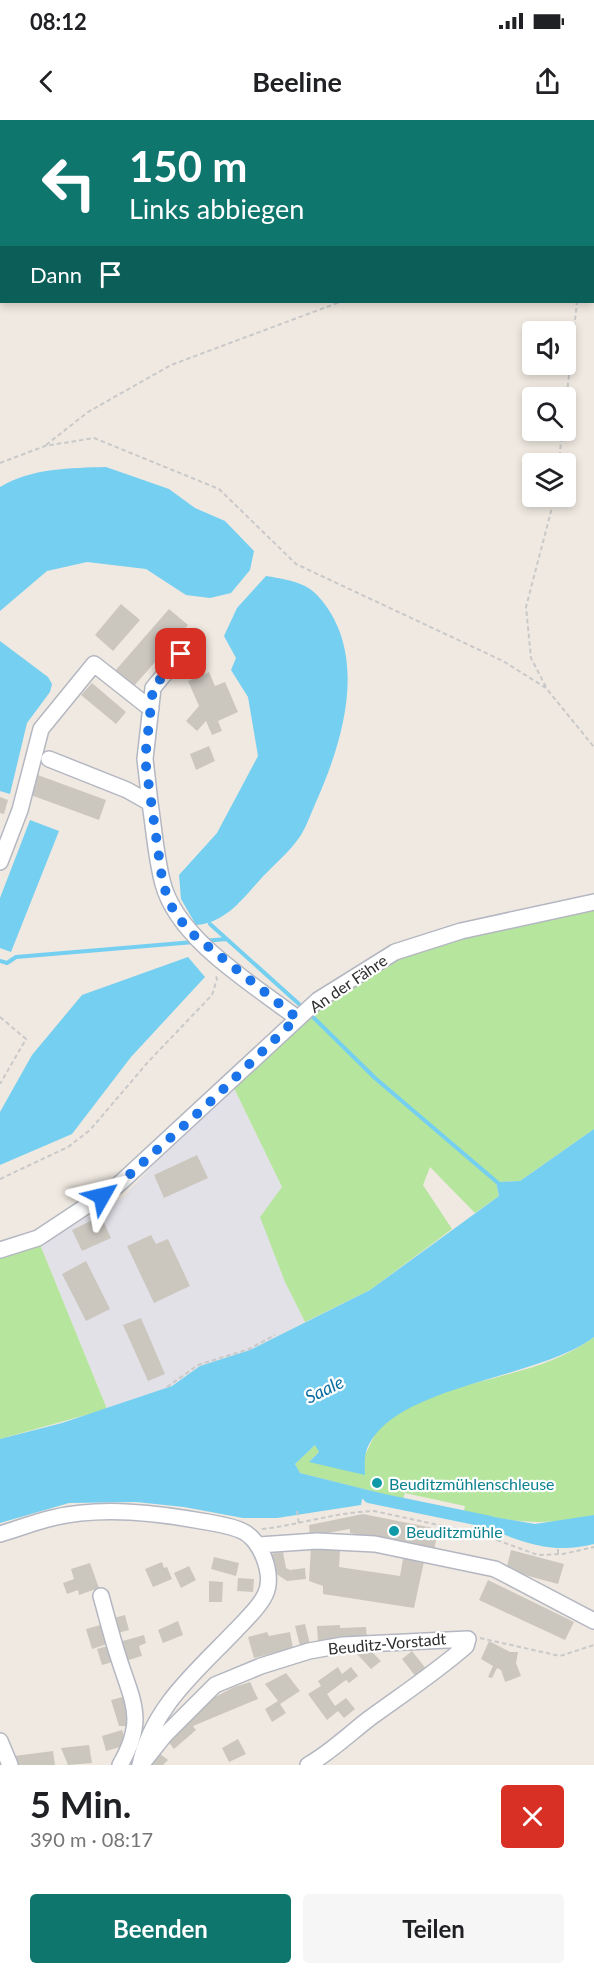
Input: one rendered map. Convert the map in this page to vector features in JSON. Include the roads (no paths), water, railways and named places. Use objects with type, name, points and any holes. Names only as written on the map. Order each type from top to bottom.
[{"type":"street","points":[[195,637],[153,688],[145,759],[163,885],[174,912],[200,941],[297,1018]]},
{"type":"street","points":[[0,862],[20,810],[42,729],[94,664],[151,709]]},
{"type":"street","points":[[49,759],[128,790],[150,803]]},
{"type":"street","name":"An der Fähre","points":[[0,1250],[38,1239],[118,1185],[318,1000],[395,952],[461,931],[594,902]]},
{"type":"street","points":[[0,1534],[54,1517],[129,1512],[188,1518],[244,1531],[259,1545],[317,1541],[375,1544],[495,1569],[594,1621]]},
{"type":"street","name":"Beuditz-Vorstadt","points":[[141,1765],[145,1743],[177,1689],[236,1630],[266,1594],[268,1584],[259,1545]]},
{"type":"street","points":[[101,1596],[134,1700],[134,1731],[130,1748],[120,1765]]},
{"type":"street","name":"Beuditz-Vorstadt","points":[[141,1765],[164,1736],[215,1685],[261,1666],[309,1651],[343,1645],[468,1639],[466,1646],[421,1683],[369,1719],[327,1755],[308,1765]]},
{"type":"street","points":[[0,1741],[10,1765]]},
{"type":"water","points":[[106,467],[169,489],[195,508],[225,521],[254,551],[250,570],[231,593],[210,598],[186,595],[146,569],[87,562],[47,571],[0,611],[0,487],[38,473]]},
{"type":"water","points":[[266,576],[293,581],[312,590],[333,618],[343,643],[347,669],[347,696],[343,724],[326,777],[297,841],[231,910],[215,920],[196,925],[181,899],[179,875],[217,833],[258,756],[248,697],[231,670],[236,658],[224,636],[237,608]]},
{"type":"water","points":[[0,641],[48,677],[52,684],[50,692],[27,723],[10,794],[0,791]]},
{"type":"water","points":[[30,820],[59,831],[11,952],[0,948],[0,898]]},
{"type":"water","points":[[188,957],[205,977],[131,1057],[72,1134],[0,1165],[0,1112],[32,1055],[82,995]]},
{"type":"water","name":"Saale","points":[[594,1129],[594,1337],[569,1352],[433,1398],[403,1412],[380,1430],[366,1452],[365,1475],[309,1462],[319,1452],[315,1445],[295,1464],[300,1473],[384,1494],[383,1504],[362,1499],[361,1505],[277,1518],[243,1518],[184,1507],[136,1502],[69,1503],[0,1523],[0,1439],[62,1423],[172,1386],[200,1366],[250,1350],[370,1290],[499,1196],[496,1182],[520,1181]]},
{"type":"water","points":[[477,1514],[535,1524],[594,1515],[594,1544],[562,1548],[533,1544],[475,1524]]},
{"type":"waterway","points":[[210,924],[299,1004]]},
{"type":"waterway","points":[[204,941],[226,939]]},
{"type":"waterway","points":[[0,961],[7,963],[16,957],[194,942]]},
{"type":"waterway","points":[[313,1017],[375,1078],[498,1183]]},
{"type":"waterway","points":[[369,1497],[490,1522]]},
{"type":"place","name":"Beuditzmühlenschleuse","points":[[377,1483]]},
{"type":"place","name":"Beuditzmühle","points":[[394,1531]]}]
